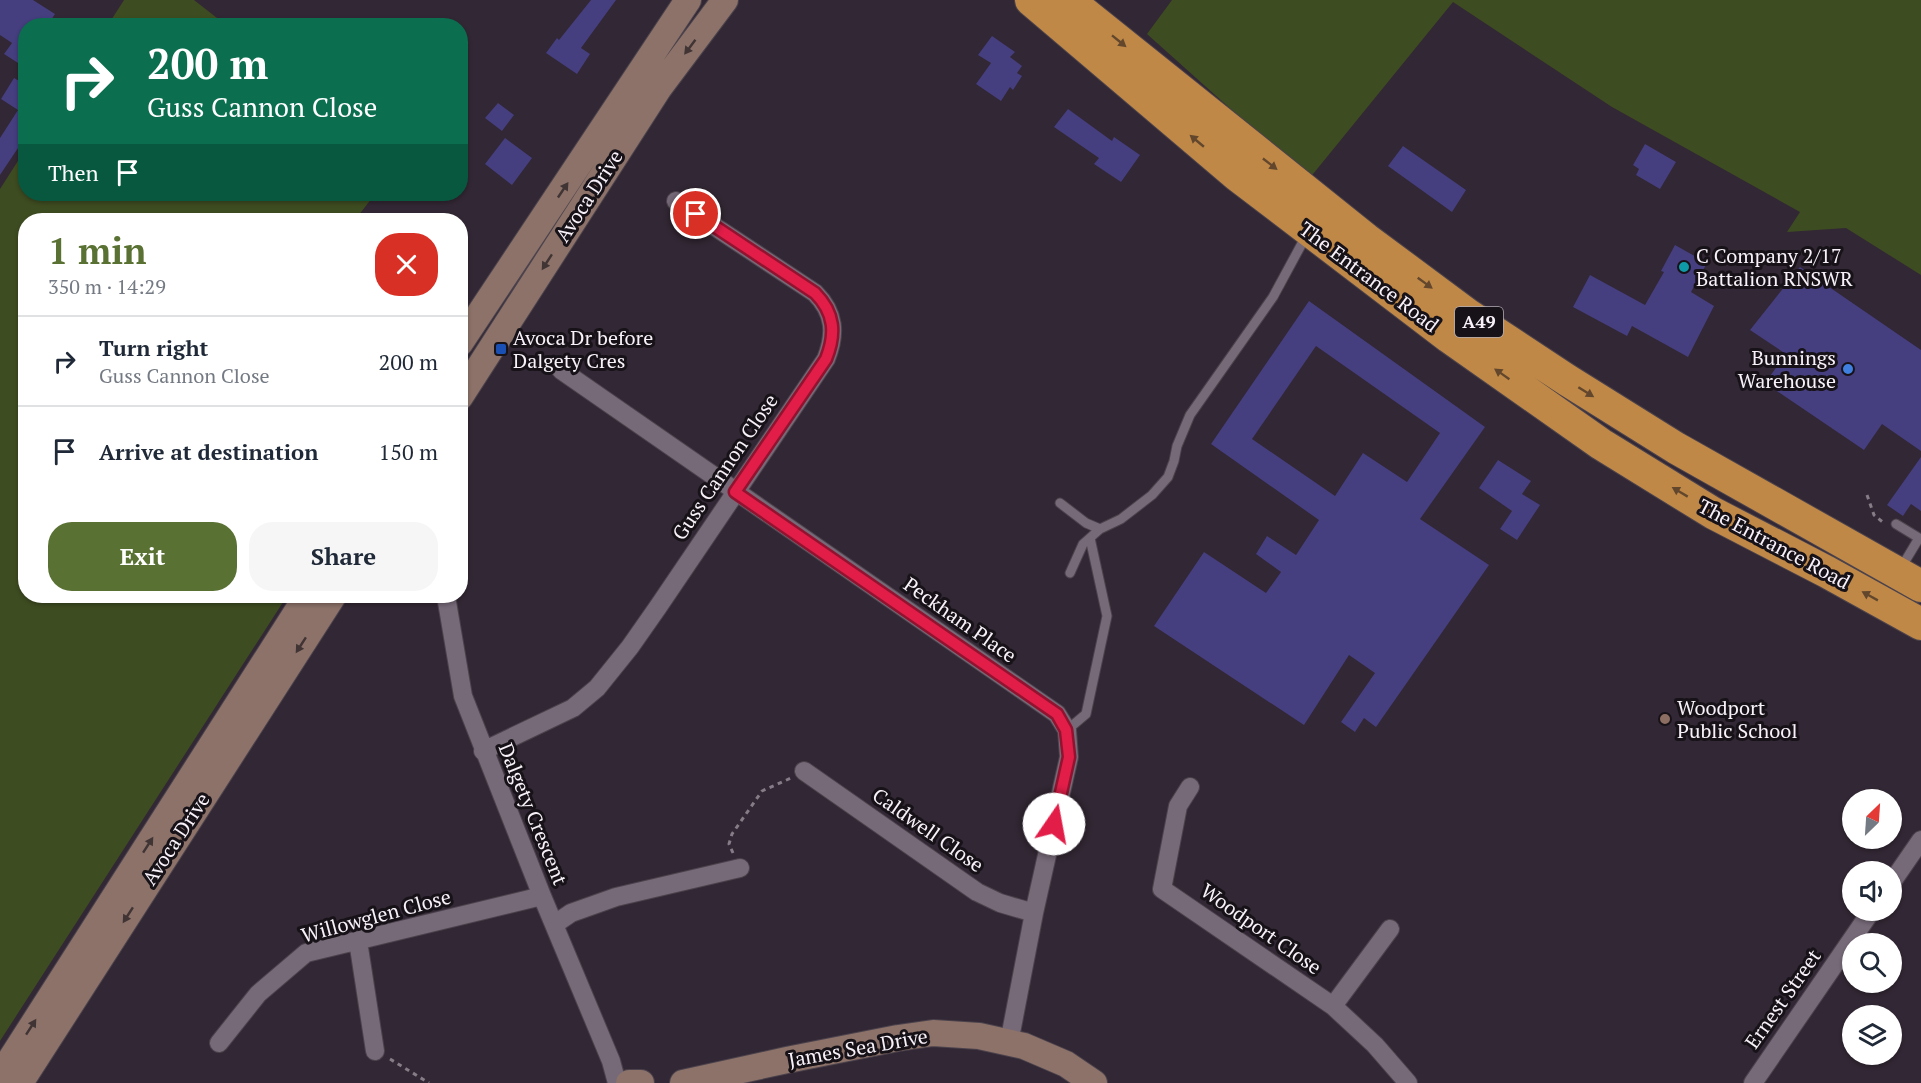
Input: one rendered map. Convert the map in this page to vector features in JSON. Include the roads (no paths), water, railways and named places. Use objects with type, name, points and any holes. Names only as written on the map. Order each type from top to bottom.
[{"type":"highway","name":"The Entrance Road","points":[[1031,0],[1238,176],[1449,337],[1601,444],[1713,513],[1921,624]]},
{"type":"highway","name":"The Entrance Road","points":[[1068,0],[1366,239],[1467,314],[1676,448],[1910,579]]},
{"type":"main road","name":"Avoca Drive","points":[[468,332],[688,0]]},
{"type":"main road","name":"Avoca Drive","points":[[468,385],[659,88],[725,0]]},
{"type":"main road","name":"Avoca Drive","points":[[0,1076],[303,603]]},
{"type":"main road","name":"Avoca Drive","points":[[20,1083],[329,603]]},
{"type":"main road","name":"James Sea Drive","points":[[685,1083],[897,1038],[933,1033],[979,1036],[1024,1046],[1066,1064],[1094,1083]]},
{"type":"street","name":"Guss Cannon Close","points":[[483,751],[573,708],[597,688],[653,615],[826,359],[833,342],[832,323],[825,303],[815,293],[676,201]]},
{"type":"street","name":"Peckham Place","points":[[561,370],[1057,714],[1066,730]]},
{"type":"street","name":"Dalgety Crescent","points":[[447,603],[463,696],[483,751],[604,1042],[631,1083]]},
{"type":"street","points":[[1009,1043],[1034,913],[1069,757],[1066,730]]},
{"type":"street","name":"Caldwell Close","points":[[804,771],[977,892],[1000,903],[1034,913]]},
{"type":"street","name":"Woodport Close","points":[[1190,787],[1178,806],[1162,889],[1333,1006],[1375,1045],[1408,1083]]},
{"type":"street","points":[[1902,868],[1921,840]]},
{"type":"street","points":[[555,924],[571,913],[616,897],[740,868]]},
{"type":"street","name":"Willowglen Close","points":[[219,1043],[258,994],[306,953],[542,896]]},
{"type":"street","name":"Ernest Street","points":[[1752,1083],[1864,921]]},
{"type":"street","points":[[1333,1006],[1390,929]]},
{"type":"street","points":[[358,941],[375,1051]]},
{"type":"lane","points":[[1070,573],[1083,544],[1100,529],[1121,519],[1152,495],[1168,477],[1177,446],[1190,415],[1273,297],[1309,231]]},
{"type":"lane","points":[[1060,502],[1086,523],[1100,529]]},
{"type":"lane","points":[[1896,524],[1920,538],[1910,579]]},
{"type":"lane","points":[[1066,730],[1086,714],[1107,616],[1090,538]]},
{"type":"place","name":"C Company 2/17 Battalion RNSWR","points":[[1684,267]]},
{"type":"place","name":"Avoca Dr before Dalgety Cres","points":[[501,349]]},
{"type":"place","name":"Bunnings Warehouse","points":[[1848,369]]},
{"type":"place","name":"Woodport Public School","points":[[1665,719]]}]
